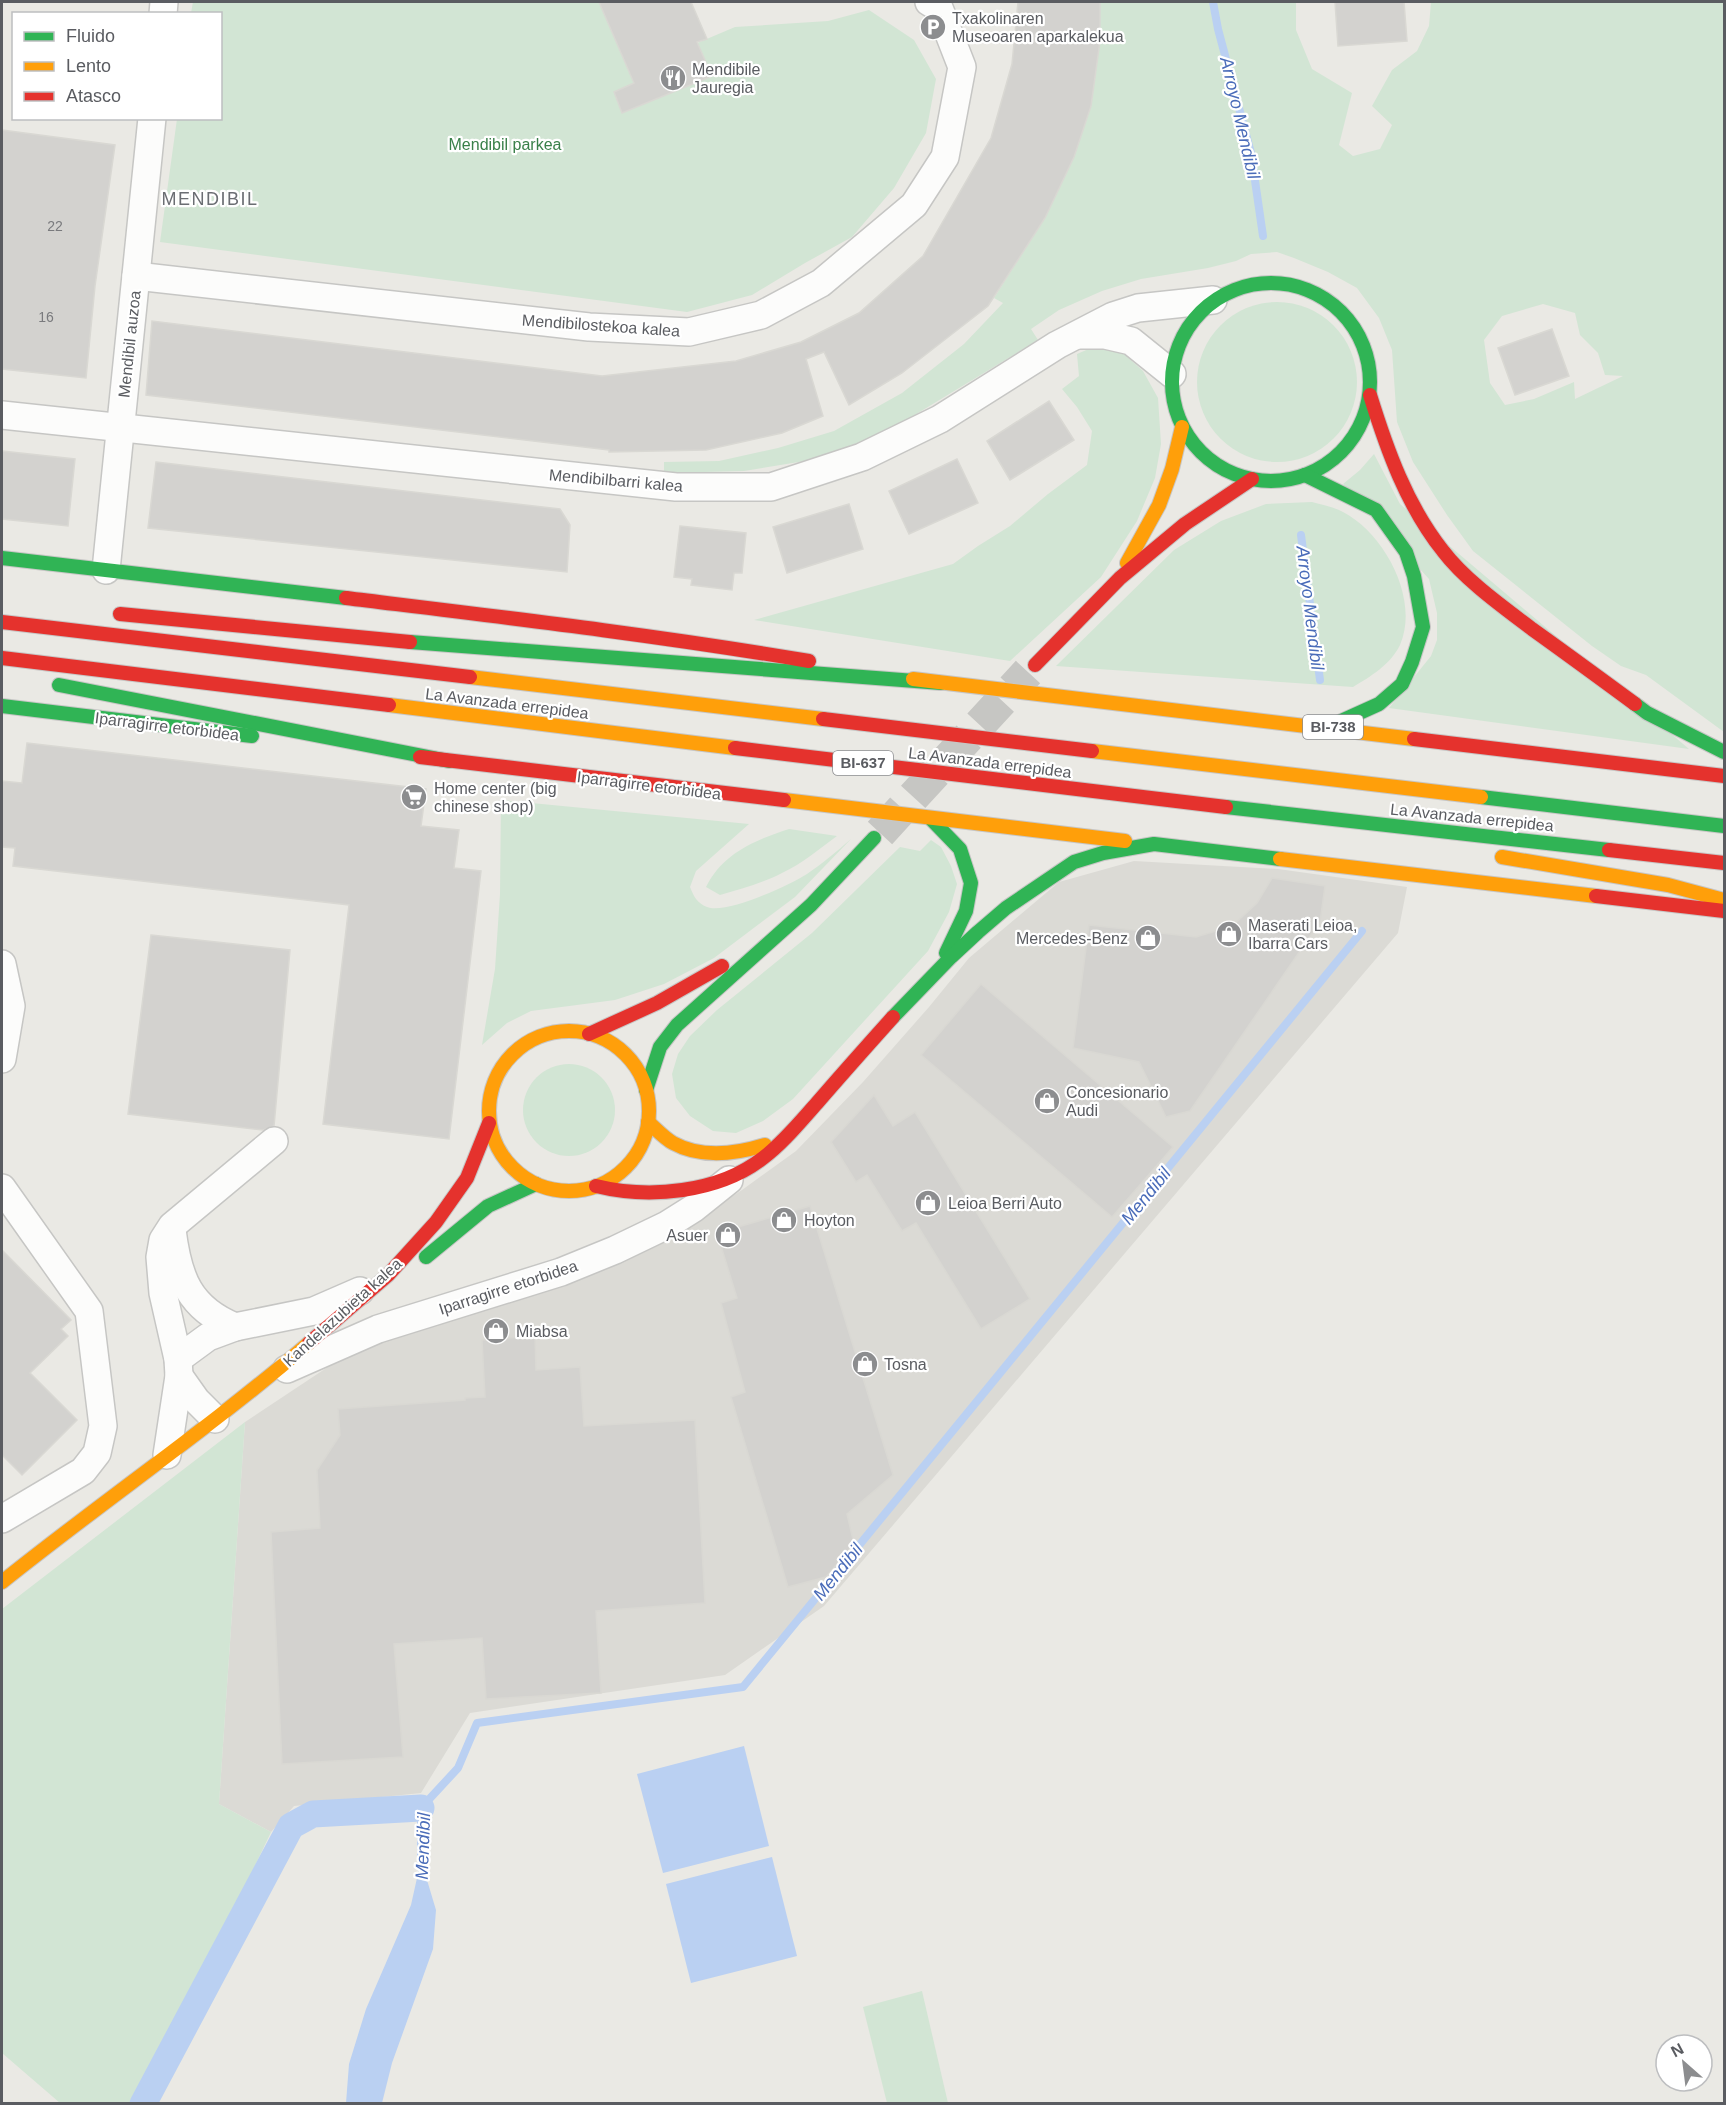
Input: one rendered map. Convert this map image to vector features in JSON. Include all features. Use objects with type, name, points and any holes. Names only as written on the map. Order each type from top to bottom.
[{"type":"main road","points":[[1370,395],[1363,421],[1349,444],[1329,463],[1305,475],[1279,481],[1252,479],[1224,469],[1200,451],[1182,426],[1173,401],[1172,374],[1178,346],[1192,321],[1213,300],[1242,286],[1274,282],[1306,288],[1335,305],[1357,330],[1369,362],[1370,395],[1383,436],[1405,489],[1422,522],[1444,553],[1492,599],[1647,713],[1725,752]]},
{"type":"main road","points":[[1119,578],[1159,505],[1172,469],[1182,426]]},
{"type":"main road","points":[[1305,475],[1376,510],[1406,552],[1414,576],[1423,627],[1402,684],[1379,704],[1328,727]]},
{"type":"main road","points":[[1035,665],[1119,578],[1185,524],[1252,479]]},
{"type":"main road","points":[[2,558],[496,616],[746,650],[940,683]]},
{"type":"main road","points":[[104,612],[454,646],[940,683]]},
{"type":"main road","name":"La Avanzada errepidea","points":[[2,622],[1725,826]]},
{"type":"main road","name":"La Avanzada errepidea","points":[[2,658],[1127,796],[1725,863]]},
{"type":"main road","points":[[44,682],[449,761]]},
{"type":"main road","name":"BI-738","points":[[940,683],[1328,727],[1725,776]]},
{"type":"main road","name":"Iparragirre etorbidea","points":[[2,706],[1154,844]]},
{"type":"main road","points":[[1127,796],[1398,840]]},
{"type":"main road","points":[[930,818],[960,849],[971,883],[966,911],[953,941],[934,972]]},
{"type":"main road","points":[[646,1090],[660,1047],[678,1025],[811,905],[874,838]]},
{"type":"main road","points":[[596,1186],[606,1189],[660,1192],[698,1186],[737,1173],[762,1159],[934,972],[1015,901],[1072,863],[1108,850],[1154,844],[1725,911]]},
{"type":"main road","points":[[1492,856],[1668,885],[1725,900]]},
{"type":"main road","points":[[589,1034],[626,1020],[699,980],[756,945],[811,905]]},
{"type":"main road","points":[[572,1031],[605,1040],[625,1054],[640,1074],[646,1090],[648,1122],[643,1138],[630,1161],[612,1178],[582,1190],[551,1189],[536,1184],[519,1174],[505,1159],[495,1142],[489,1123],[492,1088],[504,1065],[522,1046],[537,1037],[554,1032],[572,1031]]},
{"type":"main road","points":[[648,1122],[677,1145],[705,1154],[754,1149],[783,1138]]},
{"type":"main road","name":"Kandelazubieta kalea","points":[[402,1273],[467,1178],[489,1123]]},
{"type":"main road","name":"Kandelazubieta kalea","points":[[2,1582],[488,1206],[536,1184]]},
{"type":"street","name":"Mendibilostekoa kalea","points":[[136,276],[589,327],[688,332],[761,315],[821,283],[914,205],[945,157],[962,67],[939,8],[929,2]]},
{"type":"street","name":"Mendibil auzoa","points":[[106,570],[152,120]]},
{"type":"street","name":"Mendibilbarri kalea","points":[[2,415],[676,487],[771,487],[862,457],[940,420],[1057,345],[1113,316],[1138,308],[1213,300]]},
{"type":"street","name":"Mendibilbarri kalea","points":[[1077,335],[1105,335],[1131,341],[1172,374]]},
{"type":"street","points":[[2,964],[11,1006],[2,1059]]},
{"type":"street","points":[[215,1419],[196,1400],[179,1367],[163,1293],[159,1257],[163,1240],[172,1226],[274,1141]]},
{"type":"street","name":"Iparragirre etorbidea","points":[[268,1378],[378,1329],[551,1275],[615,1250],[694,1208],[737,1173]]},
{"type":"street","points":[[2,1188],[89,1311],[103,1426],[97,1453],[84,1471],[2,1519]]},
{"type":"street","points":[[172,1226],[174,1247],[195,1301],[217,1320],[236,1327]]},
{"type":"street","points":[[167,1455],[179,1367],[208,1337],[236,1327],[314,1311],[402,1273]]},
{"type":"shaded area","points":[[1134,861],[1278,869],[1407,887],[1398,933],[824,1606],[725,1675],[470,1713],[421,1793],[294,1806],[271,1832],[219,1804],[245,1422],[361,1345],[673,1234],[742,1190],[796,1151],[863,1082],[969,958],[1059,882]]},
{"type":"green space","name":"Mendibil parkea","points":[[193,2],[599,2],[629,72],[735,27],[828,21],[869,10],[914,40],[936,79],[926,133],[894,188],[852,237],[752,295],[687,312],[160,242],[177,120],[222,120],[222,12],[191,12]]},
{"type":"green space","points":[[1100,2],[1296,2],[1296,30],[1312,69],[1352,93],[1339,145],[1353,156],[1380,149],[1392,125],[1372,106],[1392,70],[1417,51],[1429,26],[1431,2],[1724,2],[1724,732],[1646,675],[1621,666],[1592,646],[1473,551],[1413,462],[1397,422],[1392,350],[1379,318],[1357,288],[1328,272],[1277,252],[1251,254],[1236,261],[1208,268],[1141,279],[1102,291],[1059,310],[1031,329],[1038,340],[885,433],[811,460],[744,471],[664,473],[664,462],[719,461],[778,448],[834,431],[902,393],[964,344],[1003,303],[994,298],[1045,218],[1074,157],[1091,107],[1100,41]],"holes":[[[1543,304],[1575,313],[1580,335],[1598,353],[1605,375],[1623,376],[1575,399],[1574,382],[1534,399],[1505,405],[1490,383],[1484,340],[1502,316]]]},
{"type":"green space","points":[[1277,302],[1308,308],[1333,326],[1351,351],[1357,382],[1351,413],[1333,438],[1308,456],[1277,462],[1246,456],[1221,438],[1203,413],[1197,382],[1203,351],[1221,326],[1246,308]]},
{"type":"green space","points":[[1091,348],[1109,348],[1124,354],[1143,371],[1158,398],[1161,444],[1155,478],[1137,521],[1101,577],[1010,661],[754,620],[953,564],[1010,526],[1087,465],[1092,431],[1062,389],[1079,376],[1077,354]]},
{"type":"green space","points":[[1374,454],[1400,504],[1689,749],[1389,708],[1431,656],[1437,640],[1437,613],[1429,579],[1343,484]]},
{"type":"green space","points":[[1312,502],[1343,512],[1372,535],[1384,551],[1402,588],[1405,627],[1400,645],[1386,664],[1366,679],[1353,687],[1056,666],[1174,550],[1221,521],[1266,504]]},
{"type":"green space","points":[[501,800],[749,824],[696,871],[690,887],[696,899],[707,907],[728,907],[742,903],[799,879],[851,839],[795,897],[714,958],[664,984],[615,1000],[531,1011],[507,1023],[482,1045],[495,969],[500,894]]},
{"type":"green space","points":[[789,829],[837,836],[796,865],[752,886],[720,895],[706,887],[721,865],[741,849]]},
{"type":"green space","points":[[931,840],[941,847],[957,884],[949,912],[928,951],[793,1099],[763,1121],[736,1133],[713,1131],[690,1116],[676,1098],[672,1074],[678,1054],[690,1036],[717,1010],[812,933],[900,847],[920,851]]},
{"type":"green space","points":[[569,1064],[586,1068],[601,1078],[611,1093],[615,1110],[611,1127],[601,1142],[586,1152],[569,1156],[552,1152],[537,1142],[527,1127],[523,1110],[527,1093],[537,1078],[552,1068]]},
{"type":"green space","points":[[245,1422],[219,1804],[271,1832],[142,2103],[60,2103],[2,2053],[2,1609]]},
{"type":"green space","points":[[922,1991],[948,2103],[887,2103],[863,2007]]},
{"type":"water","points":[[744,1746],[769,1846],[663,1873],[637,1774]]},
{"type":"water","points":[[772,1857],[797,1956],[691,1983],[666,1884]]},
{"type":"water","points":[[421,1860],[436,1910],[433,1949],[392,2063],[382,2103],[346,2103],[349,2064],[366,2009],[411,1905]]},
{"type":"building","points":[[599,2],[691,2],[707,39],[697,42],[712,76],[622,113],[614,92],[634,83]]},
{"type":"building","points":[[1018,2],[1100,2],[1100,41],[1091,106],[1074,157],[1045,218],[988,306],[902,373],[849,405],[824,352],[806,359],[823,416],[782,433],[706,450],[609,452],[609,450],[146,395],[152,321],[602,376],[736,361],[801,342],[859,313],[923,256],[991,138],[1012,64]]},
{"type":"building","points":[[1335,2],[1404,2],[1407,41],[1338,46]]},
{"type":"building","points":[[2,130],[115,145],[95,286],[86,378],[2,369]]},
{"type":"building","points":[[1552,329],[1569,376],[1515,395],[1498,348]]},
{"type":"building","points":[[1049,401],[1074,440],[1010,480],[987,441]]},
{"type":"building","points":[[2,451],[75,459],[68,526],[2,519]]},
{"type":"building","points":[[957,459],[978,503],[909,534],[889,491]]},
{"type":"building","points":[[156,462],[560,509],[570,525],[567,572],[148,528]]},
{"type":"building","points":[[849,504],[863,549],[787,573],[773,527]]},
{"type":"building","points":[[680,526],[746,533],[742,573],[734,573],[732,590],[691,585],[692,579],[674,577]]},
{"type":"building","points":[[27,743],[426,789],[421,826],[459,830],[454,868],[481,871],[449,1139],[323,1124],[349,905],[13,866],[15,848],[2,847],[2,781],[22,783]]},
{"type":"building","points":[[1272,878],[1325,886],[1320,922],[1190,1111],[1166,1117],[1139,1062],[1073,1048],[1089,925],[1196,937],[1232,926],[1257,903]]},
{"type":"building","points":[[151,935],[290,950],[274,1126],[263,1130],[128,1114]]},
{"type":"building","name":"Concesionario Audi","points":[[981,984],[1173,1147],[1112,1217],[921,1055]]},
{"type":"building","name":"Leioa Berri Auto","points":[[874,1095],[893,1126],[915,1112],[1030,1299],[981,1329],[916,1223],[902,1231],[867,1175],[856,1182],[831,1142]]},
{"type":"building","points":[[810,1206],[893,1475],[847,1514],[854,1544],[826,1577],[788,1587],[731,1397],[745,1392],[721,1303],[737,1298],[717,1233]]},
{"type":"building","points":[[2,1250],[71,1320],[61,1329],[68,1336],[30,1373],[77,1420],[22,1475],[2,1455]]},
{"type":"building","points":[[535,1336],[536,1370],[580,1367],[584,1426],[695,1420],[705,1603],[596,1611],[601,1693],[486,1699],[482,1638],[394,1644],[403,1757],[282,1764],[271,1532],[320,1528],[317,1470],[340,1435],[338,1409],[485,1397],[482,1340]]},
{"type":"waterway","name":"Arroyo Mendibil","points":[[1213,2],[1251,153],[1263,236]]},
{"type":"waterway","name":"Arroyo Mendibil","points":[[1301,535],[1320,680]]},
{"type":"waterway","name":"Mendibil","points":[[421,1868],[421,1808],[458,1768],[477,1723],[743,1687],[1362,931]]},
{"type":"waterway","points":[[143,2104],[291,1826],[313,1814],[421,1808]]},
{"type":"tunnel","points":[[880,833],[1028,672]]},
{"type":"traffic: fast","points":[[1261,283],[1281,283],[1300,287],[1318,295],[1334,305],[1348,319],[1366,353],[1370,382],[1366,411],[1358,429],[1348,445],[1334,459],[1300,477],[1281,481],[1261,481],[1242,477],[1224,469],[1208,459],[1194,445],[1176,411],[1172,392],[1172,372],[1176,353],[1184,335],[1194,319],[1208,305],[1242,287],[1261,283]]},
{"type":"traffic: fast","points":[[1305,475],[1376,510],[1406,552],[1414,576],[1423,627],[1402,684],[1379,704],[1328,727]]},
{"type":"traffic: fast","points":[[2,558],[346,598]]},
{"type":"traffic: fast","points":[[410,642],[941,683]]},
{"type":"traffic: fast","points":[[59,685],[449,761]]},
{"type":"traffic: fast","points":[[1635,704],[1647,713],[1724,752]]},
{"type":"traffic: fast","points":[[2,706],[252,736]]},
{"type":"traffic: fast","points":[[1481,797],[1724,826]]},
{"type":"traffic: fast","points":[[1226,807],[1609,850]]},
{"type":"traffic: fast","points":[[930,818],[960,849],[971,883],[966,911],[946,953]]},
{"type":"traffic: fast","points":[[646,1090],[660,1047],[677,1025],[811,905],[874,838]]},
{"type":"traffic: fast","points":[[893,1017],[951,957],[1006,908],[1074,862],[1103,853],[1154,844],[1280,859]]},
{"type":"traffic: fast","points":[[426,1257],[488,1206],[536,1184]]},
{"type":"traffic: slow","points":[[1127,563],[1159,505],[1172,469],[1182,427]]},
{"type":"traffic: slow","points":[[470,677],[823,719]]},
{"type":"traffic: slow","points":[[913,679],[1414,739]]},
{"type":"traffic: slow","points":[[389,705],[735,748]]},
{"type":"traffic: slow","points":[[1092,751],[1481,797]]},
{"type":"traffic: slow","points":[[784,800],[1125,841]]},
{"type":"traffic: slow","points":[[1502,857],[1668,885],[1724,900]]},
{"type":"traffic: slow","points":[[1280,859],[1596,896]]},
{"type":"traffic: slow","points":[[569,1031],[599,1037],[625,1055],[643,1081],[649,1111],[643,1141],[625,1167],[599,1185],[569,1191],[539,1185],[513,1167],[495,1141],[489,1111],[495,1081],[513,1055],[539,1037],[569,1031]]},
{"type":"traffic: slow","points":[[648,1122],[670,1141],[696,1151],[731,1153],[765,1145]]},
{"type":"traffic: slow","points":[[2,1582],[234,1404],[309,1343]]},
{"type":"traffic: jam","points":[[1370,395],[1399,477],[1430,534],[1452,562],[1497,602],[1635,704]]},
{"type":"traffic: jam","points":[[1035,665],[1120,578],[1185,524],[1252,479]]},
{"type":"traffic: jam","points":[[346,598],[520,619],[809,661]]},
{"type":"traffic: jam","points":[[120,614],[410,642]]},
{"type":"traffic: jam","points":[[2,622],[470,677]]},
{"type":"traffic: jam","points":[[2,658],[389,705]]},
{"type":"traffic: jam","points":[[823,719],[1092,751]]},
{"type":"traffic: jam","points":[[1414,739],[1724,776]]},
{"type":"traffic: jam","points":[[735,748],[1226,807]]},
{"type":"traffic: jam","points":[[420,757],[784,800]]},
{"type":"traffic: jam","points":[[1609,850],[1724,863]]},
{"type":"traffic: jam","points":[[1596,896],[1724,911]]},
{"type":"traffic: jam","points":[[589,1034],[657,1003],[722,966]]},
{"type":"traffic: jam","points":[[596,1186],[638,1192],[682,1190],[704,1186],[745,1170],[763,1158],[798,1125],[893,1017]]},
{"type":"traffic: jam","points":[[309,1343],[388,1275],[436,1222],[467,1178],[489,1123]]},
{"type":"place","name":"Txakolinaren Museoaren aparkalekua","points":[[933,27]]},
{"type":"place","name":"Mendibile Jauregia","points":[[673,78]]},
{"type":"place","name":"Home center (big chinese shop)","points":[[414,797]]},
{"type":"place","name":"Maserati Leioa, Ibarra Cars","points":[[1229,934]]},
{"type":"place","name":"Mercedes-Benz","points":[[1148,938]]},
{"type":"place","name":"Concesionario Audi","points":[[1047,1101]]},
{"type":"place","name":"Leioa Berri Auto","points":[[928,1203]]},
{"type":"place","name":"Hoyton","points":[[784,1220]]},
{"type":"place","name":"Asuer","points":[[728,1235]]},
{"type":"place","name":"Miabsa","points":[[496,1331]]},
{"type":"place","name":"Tosna","points":[[865,1364]]},
{"type":"district","name":"MENDIBIL","points":[[210,199]]}]
